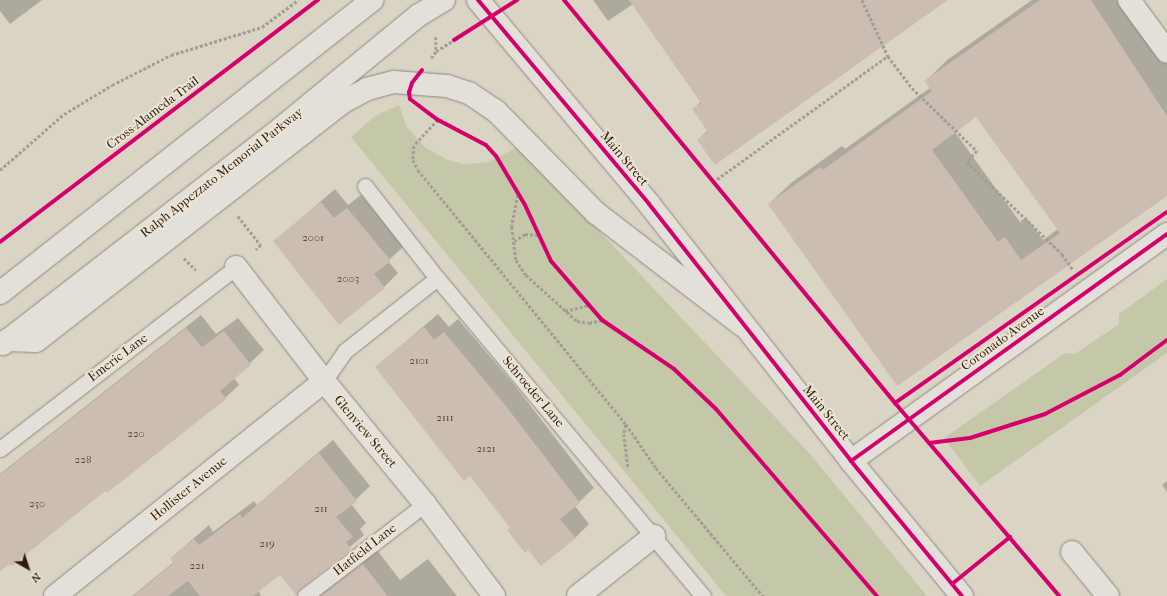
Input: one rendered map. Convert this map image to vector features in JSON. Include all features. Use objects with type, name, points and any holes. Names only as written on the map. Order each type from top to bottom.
[{"type":"street","points":[[0,293],[372,0]]},
{"type":"street","name":"Ralph Appezzato Memorial Parkway","points":[[3,343],[280,129],[419,15],[444,0]]},
{"type":"street","points":[[1129,0],[1167,52]]},
{"type":"street","name":"Main Street","points":[[484,8],[648,204],[742,325],[962,596]]},
{"type":"street","points":[[3,343],[36,341],[343,102],[367,89],[394,82],[411,91],[446,86],[469,93],[496,111],[596,213],[742,325]]},
{"type":"street","name":"Coronado Avenue","points":[[851,461],[1167,234]]},
{"type":"street","name":"Glenview Street","points":[[236,267],[324,381],[425,504],[494,596]]},
{"type":"street","name":"Hollister Avenue","points":[[55,596],[324,381]]},
{"type":"street","points":[[578,596],[654,536]]},
{"type":"street","points":[[1072,552],[1108,596]]},
{"type":"lane","name":"Schroeder Lane","points":[[365,186],[437,278],[703,596]]},
{"type":"lane","name":"Emeric Lane","points":[[0,449],[236,267]]},
{"type":"lane","points":[[324,381],[345,351],[437,278]]},
{"type":"lane","name":"Hatfield Lane","points":[[305,596],[425,504]]},
{"type":"path","points":[[0,170],[64,114],[112,85],[171,54],[262,27],[298,0]]},
{"type":"path","points":[[862,0],[888,56],[912,88],[978,151],[967,162],[1062,254],[1076,275]]},
{"type":"path","points":[[419,15],[436,37],[436,51],[454,40],[484,8]]},
{"type":"path","points":[[713,182],[888,56]]},
{"type":"path","points":[[411,91],[438,120],[486,145],[496,156],[518,195],[551,261],[589,306],[602,320],[674,369],[716,409],[877,596]]},
{"type":"path","points":[[438,120],[414,146],[412,160],[418,170],[626,424],[656,468],[763,596]]},
{"type":"path","points":[[708,176],[718,188]]},
{"type":"path","points":[[518,195],[512,227],[513,241],[516,260],[526,275],[578,321],[589,323],[602,320]]},
{"type":"path","points":[[236,213],[262,245],[236,267]]},
{"type":"path","points":[[513,241],[525,234],[539,236]]},
{"type":"path","points":[[565,311],[589,306]]},
{"type":"path","points":[[626,424],[624,434],[629,481],[628,506]]},
{"type":"green space","points":[[399,105],[407,127],[426,148],[448,160],[464,164],[488,162],[519,146],[810,454],[927,596],[726,596],[351,137],[375,116]]},
{"type":"green space","points":[[1167,279],[1167,353],[980,486],[944,438],[1065,353],[1075,354],[1119,324],[1119,314]]},
{"type":"building","points":[[629,0],[948,0],[715,165],[697,140],[708,132],[692,109],[701,103]]},
{"type":"building","points":[[1040,0],[1091,0],[1167,116],[1167,196],[897,386],[768,204],[820,167],[823,170],[932,91],[924,81]],"holes":[[[976,117],[1060,233],[1021,260],[1005,237],[998,242],[932,150]]]},
{"type":"building","points":[[321,202],[334,218],[347,208],[391,261],[374,274],[385,288],[339,325],[273,241]]},
{"type":"building","points":[[424,327],[434,340],[444,332],[502,401],[580,503],[560,519],[576,538],[541,566],[528,550],[525,553],[507,530],[510,528],[470,476],[464,481],[375,367]]},
{"type":"building","points":[[186,328],[202,347],[224,331],[251,365],[220,391],[226,399],[107,493],[105,491],[12,566],[10,564],[0,571],[0,475]]},
{"type":"building","points":[[319,453],[357,501],[336,517],[353,537],[346,542],[351,549],[300,589],[296,595],[280,575],[253,596],[200,596],[188,581],[168,596],[133,596],[174,563],[170,558],[194,539],[199,545],[240,514],[242,518]]},
{"type":"building","points":[[362,563],[388,596],[320,596]]},
{"type":"cycle path","name":"Cross-Alameda Trail","points":[[0,242],[318,0]]},
{"type":"cycle path","points":[[478,0],[649,204],[851,461],[962,596]]},
{"type":"cycle path","points":[[454,40],[517,0]]},
{"type":"cycle path","points":[[564,0],[895,403],[1167,212]]},
{"type":"cycle path","points":[[422,70],[412,83],[409,92],[410,99],[438,120],[486,145],[496,156],[525,205],[551,261],[602,320],[674,369],[716,409],[877,596]]},
{"type":"cycle path","points":[[851,461],[1167,234]]},
{"type":"cycle path","points":[[929,443],[970,438],[1045,414],[1120,375],[1167,340]]},
{"type":"cycle path","points":[[895,403],[1059,596]]},
{"type":"cycle path","points":[[952,584],[1010,537]]}]
